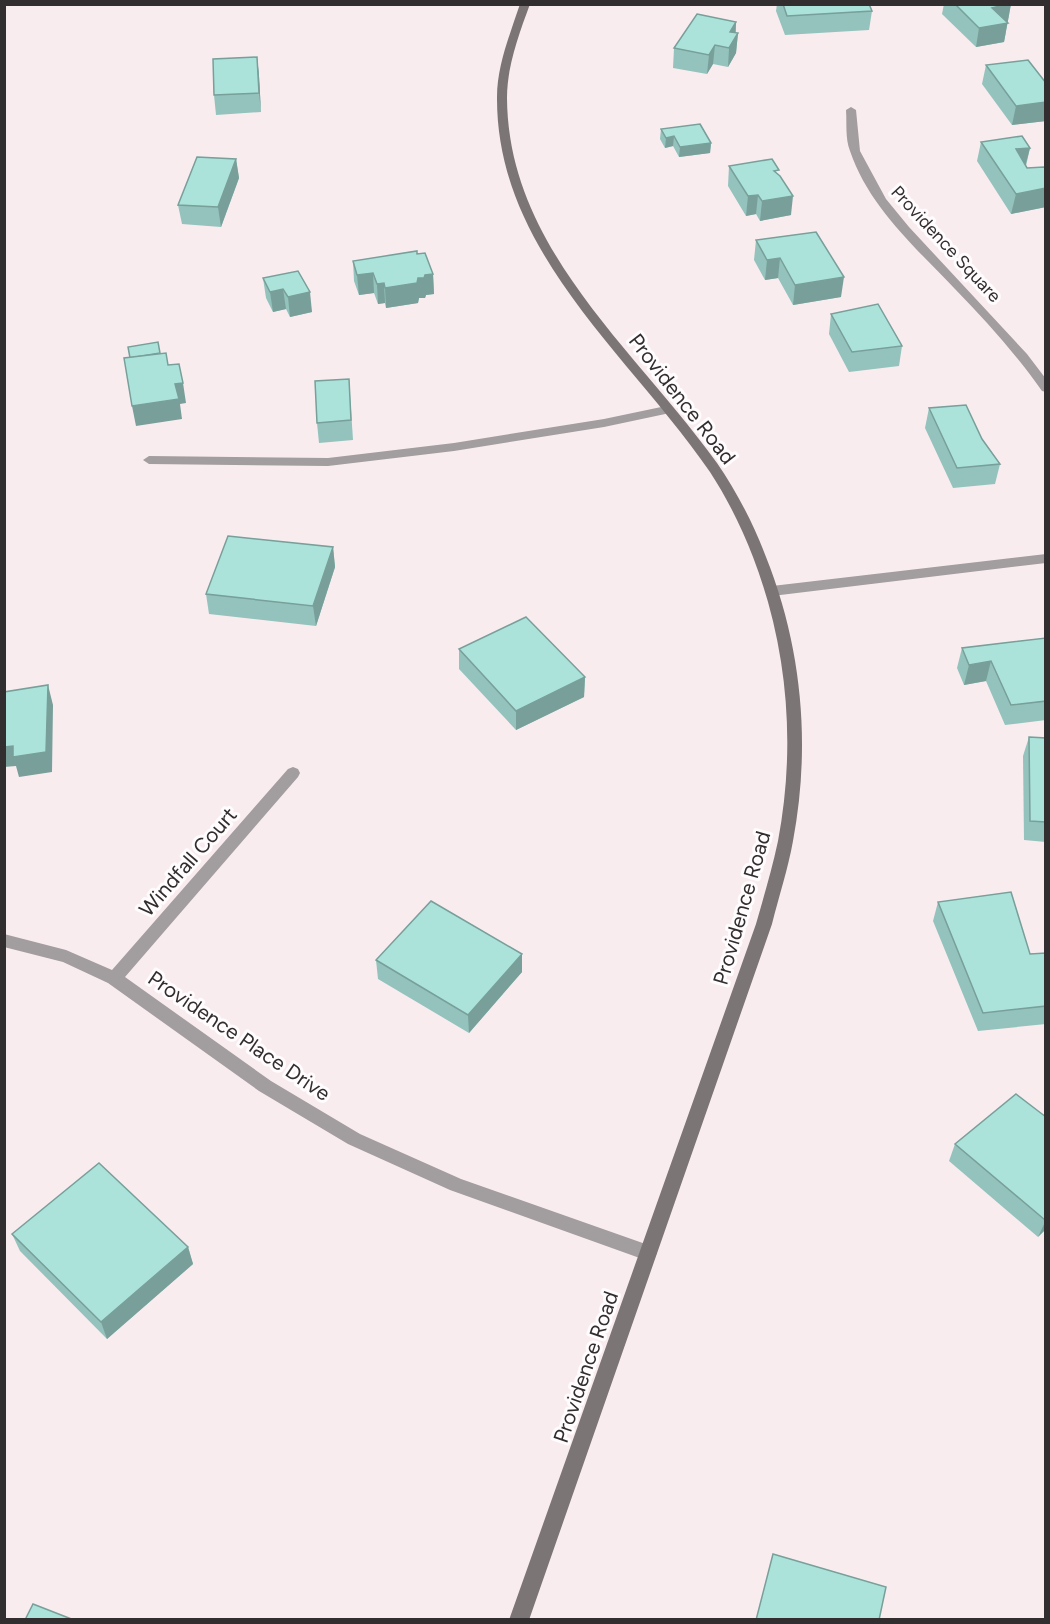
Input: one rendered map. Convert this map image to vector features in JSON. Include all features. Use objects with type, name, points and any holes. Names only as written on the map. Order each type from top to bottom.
[{"type":"street","name":"Providence Road","points":[[519,1620],[764,924],[787,831],[794,767],[793,706],[786,648],[772,591],[738,512],[709,462],[608,338],[542,244],[519,196],[504,143],[502,99],[507,58],[525,4]]},
{"type":"street","name":"Providence Square","points":[[850,110],[854,149],[874,193],[896,222],[995,323],[1046,388]]},
{"type":"street","points":[[149,460],[328,462],[454,447],[604,423],[666,410]]},
{"type":"street","points":[[772,591],[1046,558]]},
{"type":"street","name":"Windfall Court","points":[[114,978],[293,772]]},
{"type":"street","name":"Providence Place Drive","points":[[4,940],[66,956],[114,978],[265,1086],[354,1139],[456,1185],[648,1253]]},
{"type":"building","points":[[783,4],[869,4],[872,11],[787,16]]},
{"type":"building","points":[[955,4],[1008,4],[992,8],[1008,23],[979,28]]},
{"type":"building","points":[[697,14],[736,22],[730,32],[738,33],[729,48],[715,45],[709,55],[674,48]]},
{"type":"building","points":[[257,57],[259,93],[214,95],[213,59]]},
{"type":"building","points":[[1028,60],[1046,83],[1046,102],[1016,106],[986,65]]},
{"type":"building","points":[[700,124],[711,143],[680,147],[674,136],[666,138],[661,129]]},
{"type":"building","points":[[1022,136],[1030,148],[1016,149],[1027,168],[1044,167],[1046,169],[1046,188],[1016,194],[981,142]]},
{"type":"building","points":[[197,157],[236,159],[218,207],[178,205]]},
{"type":"building","points":[[772,159],[779,170],[774,171],[793,196],[762,201],[758,195],[748,196],[729,166]]},
{"type":"building","points":[[816,232],[844,277],[795,285],[780,258],[767,260],[756,240]]},
{"type":"building","points":[[417,251],[417,254],[425,253],[433,274],[418,278],[417,283],[385,288],[384,283],[377,284],[373,273],[357,275],[353,261]]},
{"type":"building","points":[[298,271],[310,292],[288,297],[283,289],[270,292],[263,278]]},
{"type":"building","points":[[878,304],[902,346],[852,352],[831,314]]},
{"type":"building","points":[[158,342],[160,353],[130,358],[128,347]]},
{"type":"building","points":[[166,353],[168,365],[179,364],[183,383],[175,384],[179,399],[132,406],[124,358]]},
{"type":"building","points":[[349,379],[351,420],[317,423],[315,381]]},
{"type":"building","points":[[966,405],[982,439],[1000,464],[957,468],[929,408]]},
{"type":"building","points":[[228,536],[333,547],[313,606],[206,594]]},
{"type":"building","points":[[526,617],[585,677],[516,711],[459,649]]},
{"type":"building","points":[[1046,638],[1046,701],[1011,705],[991,661],[969,665],[962,648]]},
{"type":"building","points":[[48,685],[46,752],[13,757],[13,746],[4,747],[4,692]]},
{"type":"building","points":[[1029,737],[1046,738],[1046,822],[1030,821]]},
{"type":"building","points":[[1011,892],[1030,954],[1046,953],[1046,1006],[983,1013],[938,902]]},
{"type":"building","points":[[431,901],[522,954],[468,1015],[376,960]]},
{"type":"building","points":[[1016,1094],[1046,1117],[1045,1220],[955,1144]]},
{"type":"building","points":[[99,1163],[188,1247],[101,1322],[12,1234]]},
{"type":"building","points":[[773,1554],[886,1587],[879,1620],[756,1620]]},
{"type":"building","points":[[33,1604],[74,1620],[25,1620]]}]
